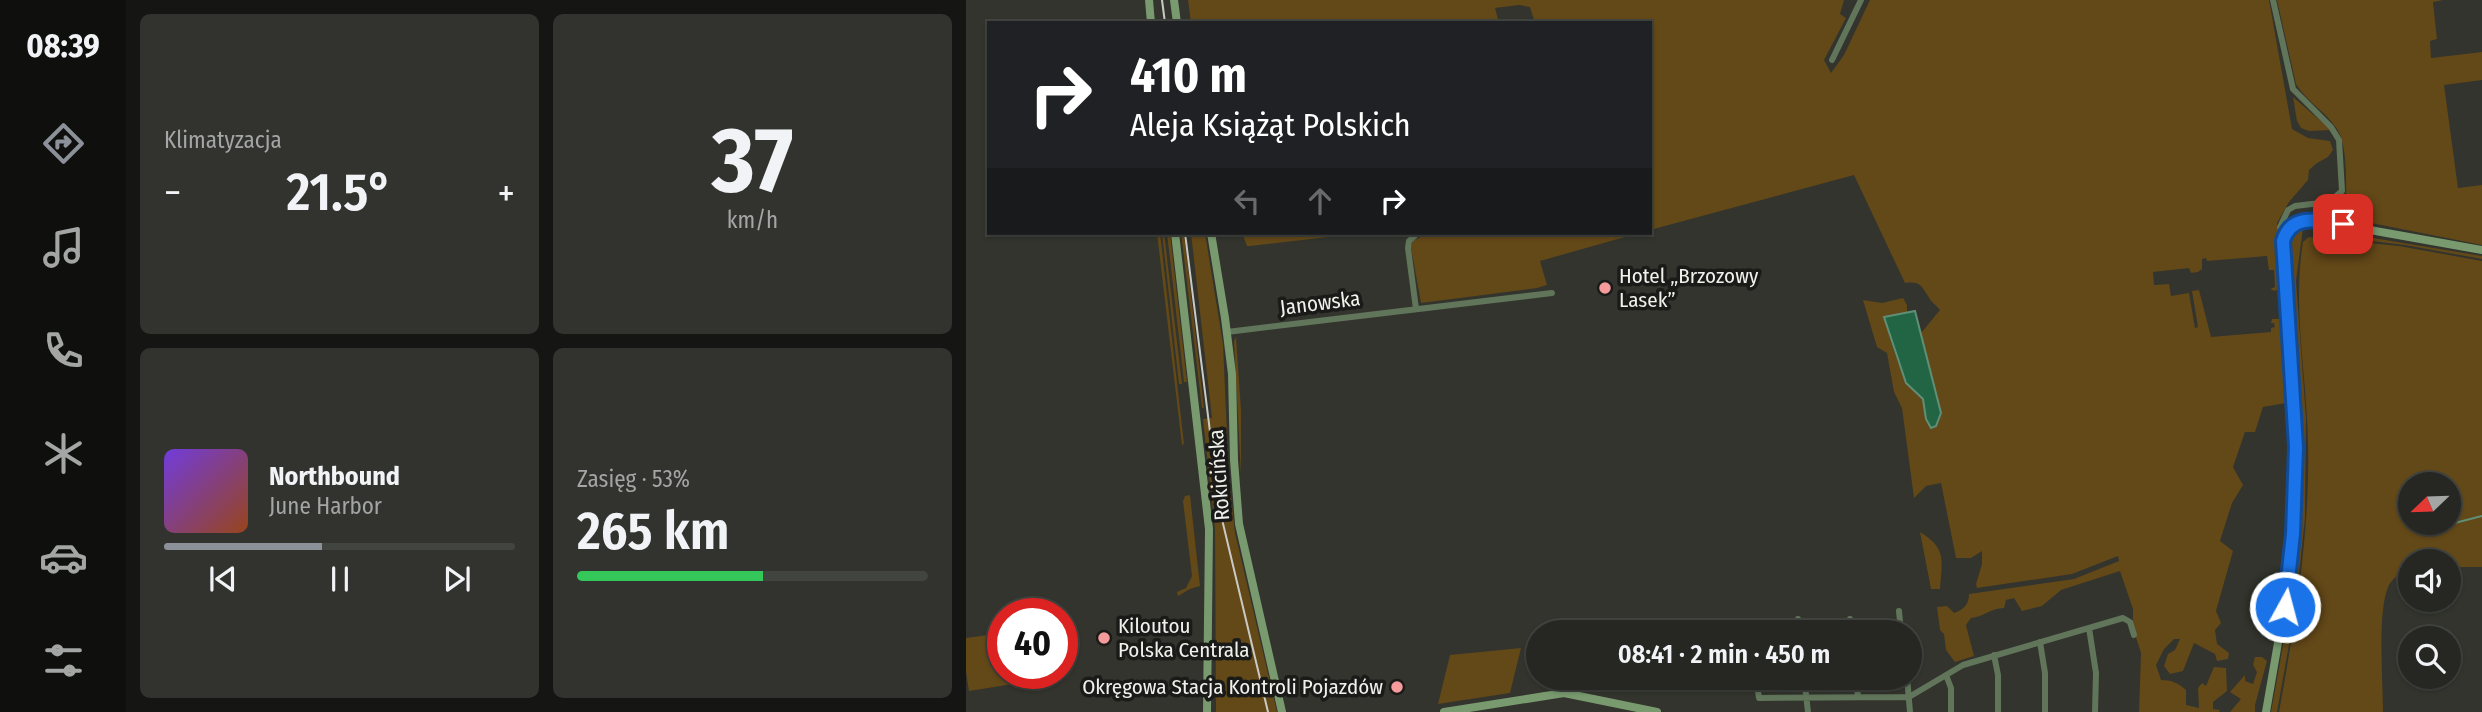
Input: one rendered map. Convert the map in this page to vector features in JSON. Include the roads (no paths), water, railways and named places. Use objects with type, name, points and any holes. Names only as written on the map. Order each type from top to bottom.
[{"type":"main road","points":[[1149,0],[1151,21]]},
{"type":"main road","points":[[1174,0],[1177,21]]},
{"type":"main road","points":[[2266,712],[2285,607],[2295,494],[2295,411],[2283,241],[2287,230],[2294,224],[2318,220],[2482,250]]},
{"type":"main road","name":"Rokicińska","points":[[1175,235],[1209,530],[1208,712]]},
{"type":"main road","name":"Rokicińska","points":[[1211,235],[1227,332],[1240,524],[1282,712]]},
{"type":"main road","points":[[1444,712],[1563,693],[1657,712]]},
{"type":"street","points":[[1832,60],[1861,0]]},
{"type":"street","points":[[2273,0],[2292,89],[2335,131],[2340,144],[2342,191],[2329,202],[2295,206],[2288,210],[2280,227],[2283,241]]},
{"type":"street","points":[[1416,235],[1409,241],[1408,248],[1416,309]]},
{"type":"street","name":"Janowska","points":[[1227,332],[1552,293]]},
{"type":"street","points":[[1899,611],[1900,620]]},
{"type":"street","points":[[1748,699],[1909,697],[1963,665],[2089,628],[2126,618],[2134,635]]},
{"type":"street","points":[[2089,628],[2095,673],[2095,712]]},
{"type":"street","points":[[2040,642],[2045,673],[2045,712]]},
{"type":"street","points":[[1994,655],[1998,675],[1998,712]]},
{"type":"street","points":[[1946,675],[1951,688],[1951,712]]},
{"type":"street","points":[[1758,690],[1759,698]]},
{"type":"street","points":[[1806,690],[1808,712]]},
{"type":"street","points":[[1857,690],[1858,697]]},
{"type":"street","points":[[1908,690],[1910,712]]},
{"type":"waterway","points":[[2461,521],[2482,516]]},
{"type":"tram line","points":[[1162,0],[1165,21]]},
{"type":"tram line","points":[[1185,235],[1220,511],[1268,712]]},
{"type":"place","name":"Hotel „Brzozowy Lasek”","points":[[1605,288]]},
{"type":"place","name":"Kiloutou Polska Centrala","points":[[1104,638]]},
{"type":"place","name":"Okręgowa Stacja Kontroli Pojazdów","points":[[1397,687]]}]
